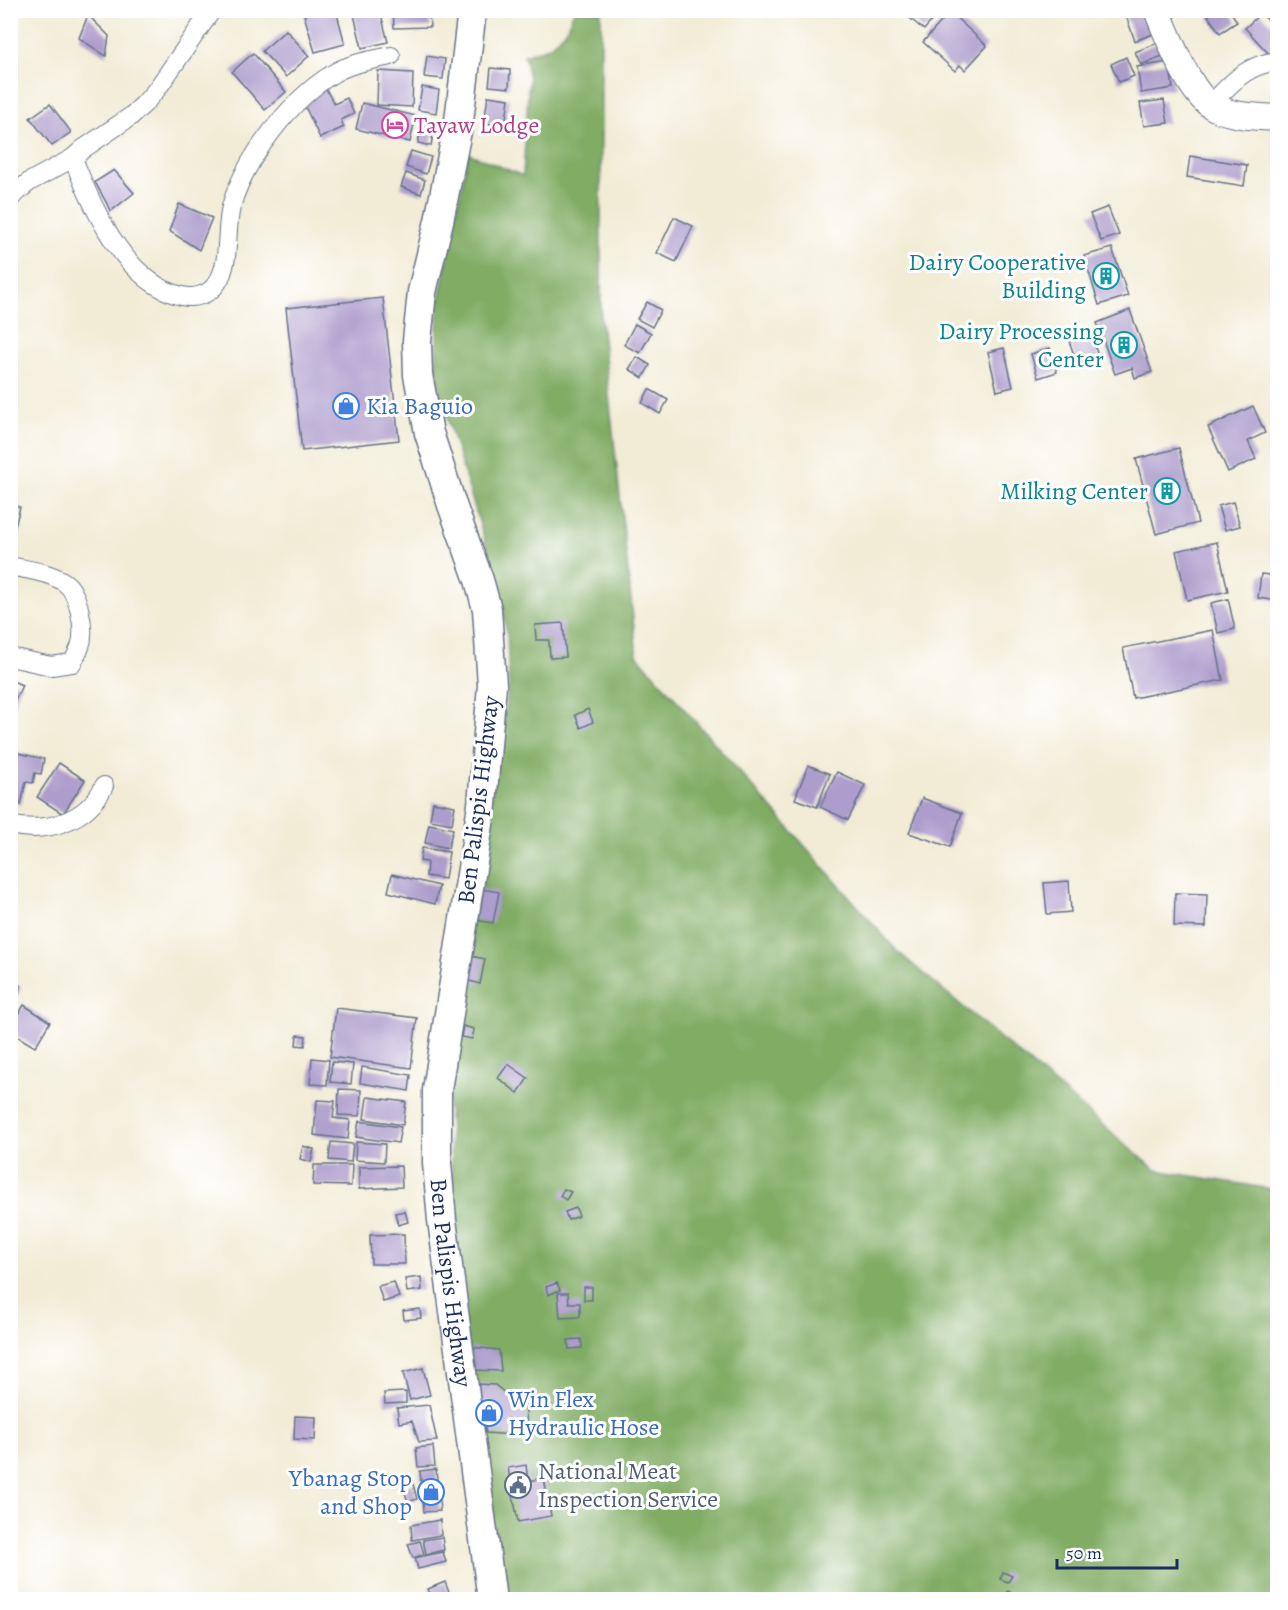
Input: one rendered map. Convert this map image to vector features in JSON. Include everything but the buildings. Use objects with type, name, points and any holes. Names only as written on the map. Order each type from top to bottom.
[{"type":"main road","name":"Ben Palispis Highway","points":[[472,10],[459,122],[440,220],[422,292],[417,341],[418,375],[429,433],[479,580],[487,609],[491,645],[492,685],[482,805],[436,1090],[437,1163],[442,1220],[492,1599]]},
{"type":"street","points":[[10,198],[29,182],[73,158],[83,148],[130,117],[157,89],[212,10]]},
{"type":"street","points":[[1157,10],[1185,71],[1198,93],[1210,105],[1246,116],[1278,118]]},
{"type":"street","points":[[73,158],[86,191],[131,264],[151,281],[169,292],[191,298],[203,295],[212,290],[218,282],[226,248],[231,206],[240,181],[270,134],[298,100],[336,72],[391,56]]},
{"type":"street","points":[[1210,105],[1251,67],[1278,61]]},
{"type":"street","points":[[10,566],[55,577],[66,583],[75,596],[82,618],[81,645],[72,663],[51,666],[10,657]]},
{"type":"street","points":[[10,825],[26,828],[62,824],[98,798],[104,786]]},
{"type":"green space","points":[[574,11],[601,11],[601,320],[637,655],[897,951],[1156,1170],[1277,1190],[1277,1599],[496,1599],[459,1318],[448,1096],[459,999],[509,686],[507,633],[497,580],[438,383],[436,361],[438,304],[468,153],[523,176],[529,78],[524,55],[549,47],[565,32]]},
{"type":"place","name":"Tayaw Lodge","points":[[395,125]]},
{"type":"place","name":"Dairy Cooperative Building","points":[[1106,276]]},
{"type":"place","name":"Dairy Processing Center","points":[[1124,345]]},
{"type":"place","name":"Kia Baguio","points":[[346,406]]},
{"type":"place","name":"Milking Center","points":[[1167,491]]},
{"type":"place","name":"Win Flex Hydraulic Hose","points":[[489,1413]]},
{"type":"place","name":"National Meat Inspection Service","points":[[518,1485]]},
{"type":"place","name":"Ybanag Stop and Shop","points":[[431,1492]]}]
